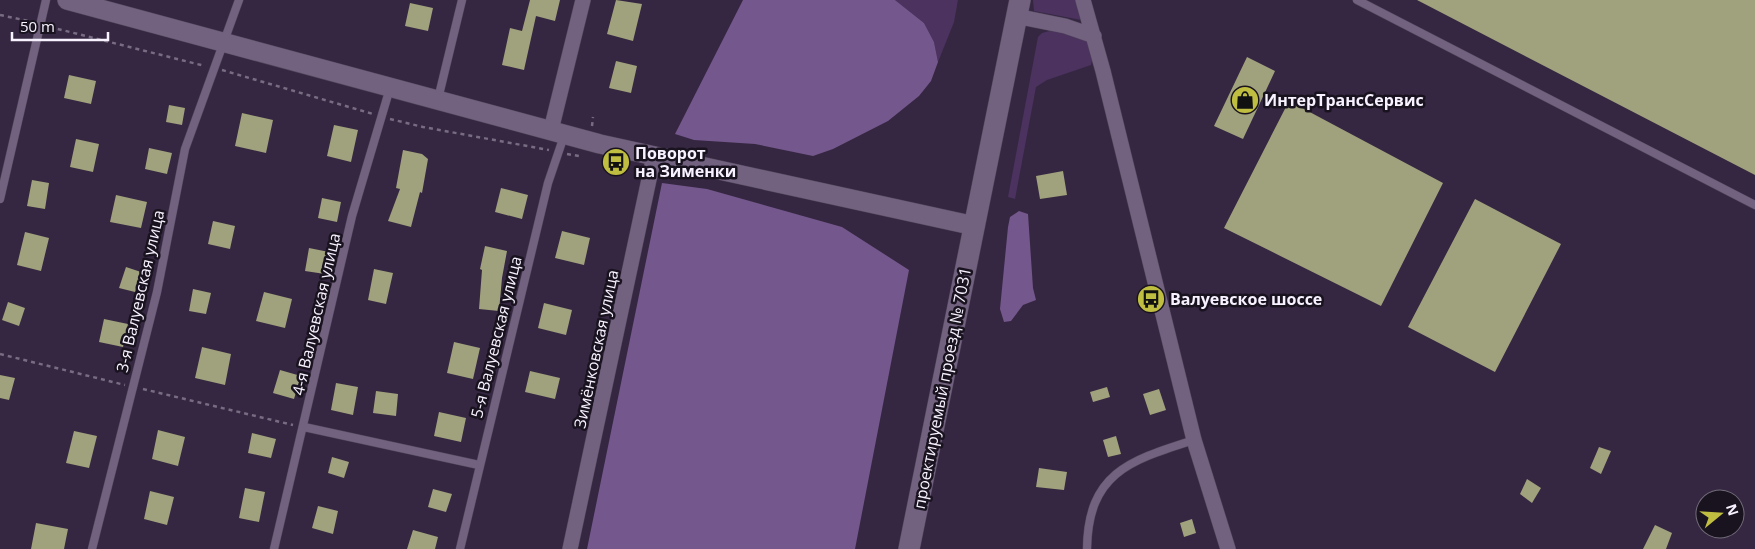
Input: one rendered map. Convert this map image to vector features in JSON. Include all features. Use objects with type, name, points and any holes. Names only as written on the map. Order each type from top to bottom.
[{"type":"main road","points":[[974,226],[1018,8]]},
{"type":"main road","name":"проектируемый проезд № 7031","points":[[909,549],[974,226]]},
{"type":"street","points":[[67,0],[595,142],[974,226]]},
{"type":"street","points":[[558,132],[583,0]]},
{"type":"street","points":[[1083,0],[1094,36],[1194,440],[1228,549]]},
{"type":"street","points":[[1018,8],[1094,36]]},
{"type":"street","name":"Зимёнковская улица","points":[[570,549],[654,156]]},
{"type":"lane","points":[[0,199],[46,0]]},
{"type":"lane","name":"3-я Валуевская улица","points":[[92,549],[157,292],[185,149],[239,0]]},
{"type":"lane","points":[[438,99],[462,0]]},
{"type":"lane","points":[[1357,0],[1755,205]]},
{"type":"lane","name":"4-я Валуевская улица","points":[[274,549],[352,216],[390,86]]},
{"type":"lane","name":"5-я Валуевская улица","points":[[460,549],[548,183],[559,152],[558,132]]},
{"type":"lane","points":[[304,427],[479,465]]},
{"type":"lane","points":[[1087,549],[1087,524],[1095,502],[1106,484],[1133,461],[1194,440]]},
{"type":"path","points":[[0,14],[215,68],[423,127],[587,157],[595,142]]},
{"type":"path","points":[[0,354],[304,427]]},
{"type":"shaded area","points":[[743,0],[895,0],[924,23],[934,42],[938,62],[931,81],[919,96],[888,121],[833,149],[813,156],[755,144],[694,140],[675,134]]},
{"type":"shaded area","points":[[895,0],[958,0],[954,22],[938,62],[934,42],[924,23]]},
{"type":"shaded area","points":[[1033,0],[1077,0],[1081,20],[1034,11]]},
{"type":"shaded area","points":[[1053,30],[1088,40],[1093,56],[1091,65],[1047,80],[1036,87],[1015,199],[1008,197],[1038,37],[1042,33]]},
{"type":"shaded area","points":[[662,183],[707,189],[842,227],[909,270],[855,549],[587,549]]},
{"type":"shaded area","points":[[1019,211],[1028,214],[1033,288],[1036,300],[1023,305],[1011,321],[1004,322],[1000,309],[1008,227],[1010,217]]},
{"type":"building","points":[[530,0],[560,0],[555,21],[536,16],[524,70],[502,65],[510,28],[522,31]]},
{"type":"building","points":[[616,0],[642,4],[633,41],[607,34]]},
{"type":"building","points":[[1417,0],[1755,0],[1755,175]]},
{"type":"building","points":[[410,3],[433,8],[428,31],[405,26]]},
{"type":"building","points":[[1247,57],[1275,71],[1243,139],[1214,126]]},
{"type":"building","points":[[616,61],[637,66],[631,93],[609,88]]},
{"type":"building","points":[[69,75],[96,81],[91,104],[64,98]]},
{"type":"building","points":[[1289,101],[1443,183],[1381,306],[1224,228]]},
{"type":"building","points":[[169,105],[185,108],[182,125],[166,122]]},
{"type":"building","points":[[242,113],[273,120],[266,153],[235,146]]},
{"type":"building","points":[[334,125],[358,130],[351,162],[327,156]]},
{"type":"building","points":[[76,139],[99,144],[93,172],[70,167]]},
{"type":"building","points":[[149,148],[172,153],[167,174],[145,169]]},
{"type":"building","points":[[403,150],[422,154],[428,159],[422,193],[420,192],[411,227],[388,221],[400,189],[396,188]]},
{"type":"building","points":[[1063,171],[1067,195],[1040,199],[1036,176]]},
{"type":"building","points":[[32,180],[49,183],[45,209],[27,206]]},
{"type":"building","points":[[501,188],[528,195],[522,219],[495,212]]},
{"type":"building","points":[[116,195],[147,202],[141,228],[110,222]]},
{"type":"building","points":[[322,198],[341,202],[337,222],[318,218]]},
{"type":"building","points":[[1475,199],[1561,244],[1495,372],[1408,327]]},
{"type":"building","points":[[213,221],[235,226],[230,249],[208,244]]},
{"type":"building","points":[[562,231],[590,238],[584,265],[555,258]]},
{"type":"building","points":[[25,232],[49,238],[41,271],[17,265]]},
{"type":"building","points":[[485,246],[507,251],[499,311],[479,309],[482,270],[480,269]]},
{"type":"building","points":[[309,248],[329,252],[325,274],[305,271]]},
{"type":"building","points":[[126,267],[141,272],[135,292],[119,288]]},
{"type":"building","points":[[374,269],[393,273],[386,304],[368,300]]},
{"type":"building","points":[[193,289],[211,293],[206,314],[189,311]]},
{"type":"building","points":[[264,292],[292,299],[285,328],[256,321]]},
{"type":"building","points":[[8,302],[25,308],[19,326],[2,320]]},
{"type":"building","points":[[544,303],[572,310],[566,335],[538,328]]},
{"type":"building","points":[[104,319],[128,324],[123,347],[99,342]]},
{"type":"building","points":[[454,342],[480,348],[473,379],[447,373]]},
{"type":"building","points":[[202,347],[231,354],[225,385],[195,378]]},
{"type":"building","points":[[280,370],[301,376],[294,399],[273,393]]},
{"type":"building","points":[[530,371],[560,378],[555,399],[525,392]]},
{"type":"building","points":[[0,375],[15,378],[9,400],[0,398]]},
{"type":"building","points":[[336,383],[358,387],[353,415],[331,410]]},
{"type":"building","points":[[1107,387],[1110,397],[1093,402],[1090,392]]},
{"type":"building","points":[[1159,389],[1166,410],[1150,415],[1143,394]]},
{"type":"building","points":[[376,391],[398,394],[396,416],[373,413]]},
{"type":"building","points":[[439,412],[466,418],[461,442],[434,436]]},
{"type":"building","points":[[158,430],[185,437],[178,466],[152,459]]},
{"type":"building","points":[[74,431],[97,436],[89,468],[66,463]]},
{"type":"building","points":[[252,433],[276,439],[271,458],[248,453]]},
{"type":"building","points":[[1116,436],[1121,454],[1108,457],[1103,440]]},
{"type":"building","points":[[1599,447],[1611,451],[1601,474],[1590,468]]},
{"type":"building","points":[[332,457],[349,462],[344,478],[328,473]]},
{"type":"building","points":[[1039,468],[1067,472],[1064,490],[1036,487]]},
{"type":"building","points":[[1527,479],[1541,488],[1532,503],[1520,494]]},
{"type":"building","points":[[245,488],[265,492],[259,522],[239,518]]},
{"type":"building","points":[[433,489],[452,494],[446,512],[428,507]]},
{"type":"building","points":[[150,491],[174,497],[167,525],[144,519]]},
{"type":"building","points":[[318,506],[338,511],[333,534],[312,528]]},
{"type":"building","points":[[1192,519],[1196,533],[1184,537],[1180,523]]},
{"type":"building","points":[[36,523],[68,529],[64,549],[31,549]]},
{"type":"building","points":[[1655,525],[1672,533],[1666,549],[1643,549]]},
{"type":"building","points":[[413,530],[438,537],[435,549],[407,549]]},
{"type":"place","name":"ИнтерТрансСервис","points":[[1245,100]]},
{"type":"place","name":"Поворот на Зименки","points":[[616,162]]},
{"type":"place","name":"Валуевское шоссе","points":[[1151,299]]}]
